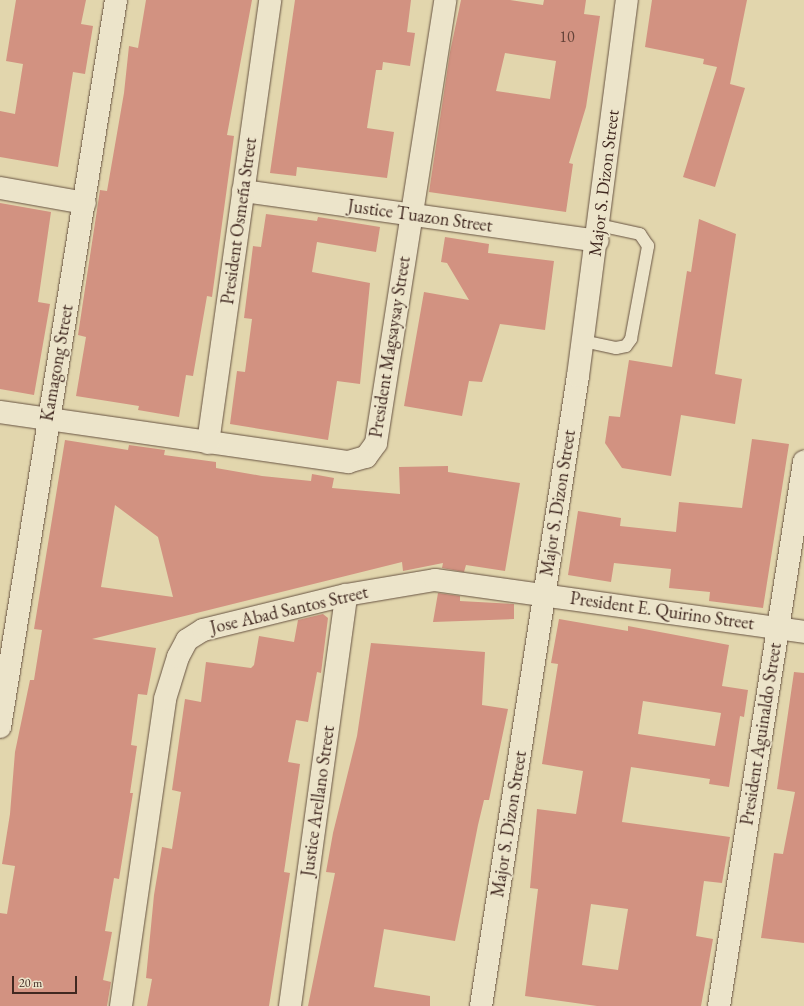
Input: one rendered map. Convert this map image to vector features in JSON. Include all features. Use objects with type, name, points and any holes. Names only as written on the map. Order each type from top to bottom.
[{"type":"street","name":"Kamagong Street","points":[[0,727],[7,638],[86,203],[116,0]]},
{"type":"street","name":"President Osmeña Street","points":[[208,443],[270,0]]},
{"type":"street","name":"President Magsaysay Street","points":[[0,412],[132,433],[348,462],[366,457],[376,443],[445,0]]},
{"type":"street","name":"Major S. Dizon Street","points":[[481,1006],[534,594],[583,341],[627,0]]},
{"type":"street","points":[[0,188],[86,203]]},
{"type":"street","name":"Justice Tuazon Street","points":[[244,191],[412,216],[598,233]]},
{"type":"street","name":"President Aguinaldo Street","points":[[719,1006],[777,627],[804,462]]},
{"type":"street","name":"Jose Abad Santos Street","points":[[121,1006],[165,699],[178,657],[187,640],[203,630],[346,596],[435,580],[534,594]]},
{"type":"street","name":"President E. Quirino Street","points":[[534,594],[804,632]]},
{"type":"street","name":"Justice Arellano Street","points":[[290,1006],[346,596]]},
{"type":"lane","points":[[583,341],[616,348],[626,346],[631,339],[648,246],[640,234],[598,233]]},
{"type":"building","points":[[16,0],[86,0],[81,24],[93,26],[85,74],[73,72],[58,167],[0,157],[0,111],[15,114],[23,64],[6,61]]},
{"type":"building","points":[[146,0],[252,0],[227,135],[234,136],[212,297],[207,296],[193,376],[186,375],[179,417],[138,410],[139,406],[76,396],[86,337],[78,335],[100,190],[107,191],[124,93],[129,46],[138,48]]},
{"type":"building","points":[[295,0],[411,0],[407,32],[415,33],[410,66],[383,62],[382,70],[376,70],[367,128],[394,132],[387,178],[297,167],[296,176],[270,173]]},
{"type":"building","points":[[461,0],[510,0],[543,5],[544,0],[586,0],[584,14],[600,16],[586,107],[569,163],[573,164],[566,212],[429,192],[450,52]],"holes":[[[505,53],[556,61],[550,99],[496,91]]]},
{"type":"building","points":[[652,0],[747,0],[730,84],[745,88],[715,187],[683,177],[717,67],[703,64],[704,59],[645,47]]},
{"type":"building","points":[[0,203],[51,212],[38,302],[50,304],[34,395],[0,389]]},
{"type":"building","points":[[266,214],[317,221],[318,217],[380,227],[376,252],[317,242],[312,272],[370,283],[360,384],[337,381],[328,440],[230,424],[237,371],[245,372],[252,319],[244,318],[253,246],[261,247]]},
{"type":"building","points":[[699,219],[736,234],[715,374],[742,379],[735,424],[681,415],[671,476],[622,468],[605,443],[609,416],[620,417],[629,360],[672,367],[687,271],[691,272]]},
{"type":"building","points":[[445,237],[489,244],[488,253],[554,261],[545,330],[500,324],[482,382],[469,381],[462,416],[404,406],[424,292],[469,300],[447,263],[441,262]]},
{"type":"building","points":[[752,439],[789,444],[763,608],[709,601],[710,592],[669,588],[671,569],[614,563],[611,582],[568,575],[578,511],[621,518],[620,526],[676,532],[679,502],[742,508]]},
{"type":"building","points":[[65,440],[128,450],[129,445],[165,450],[164,455],[216,462],[216,468],[262,476],[311,481],[312,474],[334,478],[332,488],[400,494],[399,467],[448,466],[448,472],[520,483],[505,571],[466,565],[464,572],[442,568],[443,563],[403,571],[402,562],[92,639],[156,648],[147,695],[138,694],[131,745],[137,746],[130,793],[133,793],[119,879],[114,878],[105,931],[112,932],[103,980],[111,982],[107,1006],[0,1006],[0,913],[7,914],[15,866],[2,864],[10,814],[15,752],[30,680],[34,680],[42,630],[34,629]],"holes":[[[115,505],[158,537],[173,597],[101,587]]]},
{"type":"building","points":[[438,593],[460,596],[460,601],[514,604],[514,619],[433,622]]},
{"type":"building","points":[[323,614],[328,618],[321,673],[317,672],[308,722],[296,720],[288,762],[300,764],[284,872],[290,873],[269,1006],[147,1006],[152,979],[146,978],[154,895],[162,847],[172,849],[181,792],[172,790],[185,699],[201,702],[206,662],[251,668],[254,665],[259,636],[294,642],[298,620]]},
{"type":"building","points":[[559,619],[628,631],[628,626],[729,645],[722,686],[748,690],[744,717],[740,716],[729,787],[709,784],[710,779],[631,767],[622,822],[730,837],[722,883],[704,881],[696,936],[713,939],[701,1006],[597,1006],[525,996],[538,889],[530,888],[537,809],[576,814],[583,771],[542,764],[558,664],[551,663]],"holes":[[[643,701],[721,713],[715,746],[638,734]],[[591,904],[628,909],[618,970],[582,965]]]},
{"type":"building","points":[[371,643],[485,652],[482,705],[508,709],[489,800],[484,800],[478,825],[455,941],[384,929],[374,987],[430,996],[430,1006],[308,1006],[335,873],[326,872],[333,833],[357,736]]},
{"type":"building","points":[[794,672],[804,673],[804,943],[761,938],[774,853],[783,854],[795,792],[777,789]]}]
